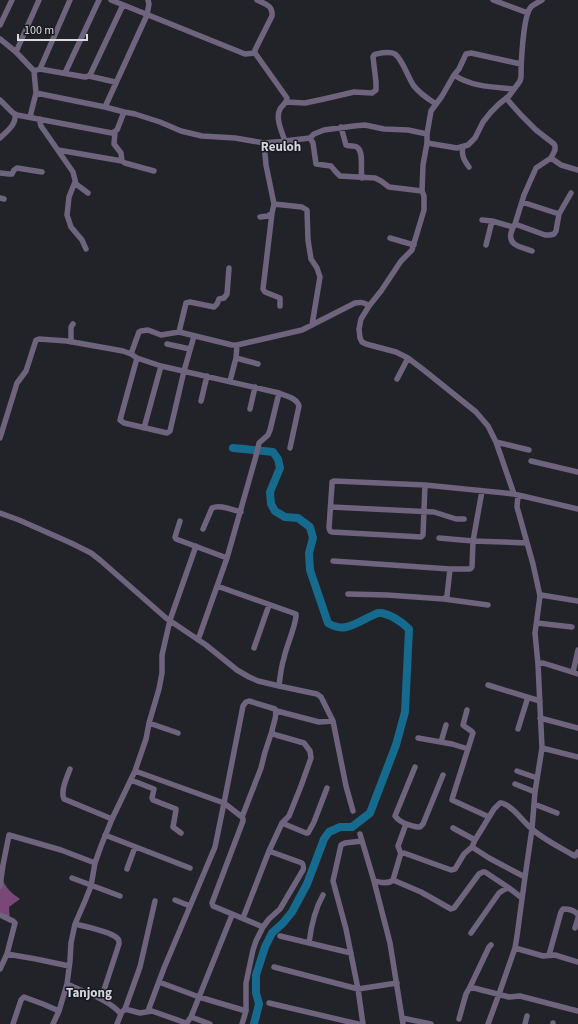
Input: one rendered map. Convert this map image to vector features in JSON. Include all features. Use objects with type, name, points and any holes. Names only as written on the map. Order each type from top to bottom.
[{"type":"street","points":[[0,25],[12,0]]},
{"type":"street","points":[[16,52],[39,0]]},
{"type":"street","points":[[27,116],[36,93],[37,70],[70,0]]},
{"type":"street","points":[[65,73],[99,0]]},
{"type":"street","points":[[110,0],[245,54],[256,53]]},
{"type":"street","points":[[105,107],[115,82],[147,15],[149,4],[148,0]]},
{"type":"street","points":[[257,0],[270,6],[272,9],[272,13],[256,53],[288,98],[287,102],[280,109],[279,113],[279,121],[285,141]]},
{"type":"street","points":[[494,0],[528,13]]},
{"type":"street","points":[[427,143],[451,148],[468,145],[472,142],[488,116],[498,104],[509,96],[520,81],[521,77],[522,45],[528,13],[532,7],[542,0]]},
{"type":"street","points":[[89,76],[92,73],[123,6]]},
{"type":"street","points":[[0,39],[37,70],[85,77],[89,76],[115,82]]},
{"type":"street","points":[[287,102],[305,103],[354,92],[372,93],[376,90],[374,55],[392,53],[400,62],[413,86],[423,96],[436,104]]},
{"type":"street","points":[[488,1024],[514,948],[518,931],[532,829],[535,792],[542,748],[535,633],[540,596],[533,564],[517,507],[516,495],[496,442],[488,426],[476,412],[408,358],[396,352],[362,342],[359,329],[361,319],[369,306],[414,245],[424,210],[424,196],[422,192],[423,165],[431,112],[468,53],[479,54],[521,64]]},
{"type":"street","points":[[454,75],[468,83],[514,89]]},
{"type":"street","points":[[36,93],[135,114],[181,131],[202,136],[235,138],[264,143],[310,138],[314,134],[324,130],[366,125],[384,129],[408,130],[427,134]]},
{"type":"street","points":[[506,98],[536,130],[555,146],[555,150],[550,158],[536,168],[526,190],[510,237],[513,244],[532,251]]},
{"type":"street","points":[[0,100],[16,114],[112,133],[115,132]]},
{"type":"street","points":[[122,161],[121,153],[114,144],[115,132],[124,112]]},
{"type":"street","points":[[0,138],[14,123],[16,114]]},
{"type":"street","points":[[40,119],[40,126],[73,172],[78,186],[88,193]]},
{"type":"street","points":[[342,127],[346,145],[356,147],[359,149],[361,154],[362,178]]},
{"type":"street","points":[[310,138],[313,144],[316,164],[331,166],[340,176],[375,178],[389,186],[422,192]]},
{"type":"street","points":[[264,143],[266,165],[274,204],[263,289],[265,292],[280,298],[280,306]]},
{"type":"street","points":[[463,147],[463,156],[469,167]]},
{"type":"street","points":[[58,150],[122,161],[125,164],[154,172]]},
{"type":"street","points":[[550,158],[561,165],[578,170]]},
{"type":"street","points":[[0,173],[12,174],[14,170],[18,168],[42,172]]},
{"type":"street","points":[[76,182],[69,197],[67,215],[71,227],[82,240],[86,249]]},
{"type":"street","points":[[482,220],[514,225],[545,235],[554,234],[556,231],[559,214],[571,193]]},
{"type":"street","points":[[522,202],[559,214]]},
{"type":"street","points":[[274,204],[302,207],[307,210],[308,240],[311,259],[317,268],[320,277],[312,325]]},
{"type":"street","points":[[260,216],[268,216],[272,213]]},
{"type":"street","points":[[486,245],[492,221]]},
{"type":"street","points":[[390,238],[414,245]]},
{"type":"street","points":[[180,332],[186,303],[190,302],[214,307],[219,299],[224,298],[227,294],[229,268]]},
{"type":"street","points":[[131,354],[139,332],[141,331],[148,330],[161,335],[180,332],[237,345],[302,330],[355,303],[366,303],[369,306]]},
{"type":"street","points":[[66,342],[71,333],[73,324]]},
{"type":"street","points":[[137,358],[120,420],[124,423],[167,433],[170,431],[194,336]]},
{"type":"street","points":[[0,438],[17,383],[26,372],[36,340],[41,339],[123,351],[137,358],[161,366],[255,387],[279,393],[294,399],[300,406],[290,448]]},
{"type":"street","points":[[167,344],[190,349]]},
{"type":"street","points":[[230,381],[236,358],[237,345]]},
{"type":"street","points":[[236,358],[258,364]]},
{"type":"street","points":[[397,379],[408,358]]},
{"type":"street","points":[[144,428],[161,366]]},
{"type":"street","points":[[200,401],[207,376]]},
{"type":"street","points":[[250,409],[255,387]]},
{"type":"street","points":[[198,640],[227,558],[258,445],[260,441],[268,435],[279,393]]},
{"type":"street","points":[[496,442],[529,450]]},
{"type":"street","points":[[531,461],[578,472]]},
{"type":"street","points":[[425,485],[422,537],[418,538],[330,531],[330,507],[332,484],[334,480],[425,485],[516,495],[578,509]]},
{"type":"street","points":[[333,561],[450,569],[471,569],[473,541],[482,491]]},
{"type":"street","points":[[203,529],[214,506],[240,512]]},
{"type":"street","points":[[330,507],[438,513],[456,519],[464,519]]},
{"type":"street","points":[[0,513],[91,553],[170,620],[237,670],[249,677],[258,681],[317,694],[321,698],[334,721],[346,786],[354,811]]},
{"type":"street","points":[[180,521],[175,538],[227,558]]},
{"type":"street","points":[[439,538],[527,543]]},
{"type":"street","points":[[53,1024],[59,1011],[67,984],[71,943],[75,924],[85,902],[95,862],[105,835],[135,771],[146,739],[159,689],[162,673],[162,655],[170,620],[196,546]]},
{"type":"street","points":[[444,599],[448,596],[450,569]]},
{"type":"street","points":[[217,586],[296,614],[284,657],[279,686]]},
{"type":"street","points":[[348,594],[444,599],[488,605]]},
{"type":"street","points":[[540,596],[578,601]]},
{"type":"street","points":[[254,648],[269,605]]},
{"type":"street","points":[[536,623],[572,627]]},
{"type":"street","points":[[538,664],[575,673],[578,650]]},
{"type":"street","points":[[488,685],[540,701]]},
{"type":"street","points":[[518,728],[528,697]]},
{"type":"street","points":[[148,1012],[214,847],[244,704],[249,700],[273,708],[277,711],[319,722],[334,721]]},
{"type":"street","points":[[467,710],[463,725],[473,732],[452,800],[489,818]]},
{"type":"street","points":[[263,927],[232,915],[213,906],[212,903],[243,821],[242,817],[262,768],[277,711]]},
{"type":"street","points":[[540,718],[578,728]]},
{"type":"street","points":[[149,723],[178,733]]},
{"type":"street","points":[[441,742],[446,724]]},
{"type":"street","points":[[243,918],[269,851],[282,823],[289,816],[312,758],[310,751],[304,743],[273,734],[272,731]]},
{"type":"street","points":[[418,738],[452,744],[468,749]]},
{"type":"street","points":[[542,748],[578,757]]},
{"type":"street","points":[[415,767],[395,816],[396,819],[406,824],[417,827],[422,826],[443,775]]},
{"type":"street","points":[[70,769],[62,792],[64,799],[112,819]]},
{"type":"street","points":[[517,770],[537,778]]},
{"type":"street","points":[[135,771],[224,803],[242,817]]},
{"type":"street","points":[[131,780],[154,789],[152,798],[154,801],[176,809],[173,827],[181,833]]},
{"type":"street","points":[[515,784],[535,792]]},
{"type":"street","points":[[282,823],[308,833],[314,822],[327,788]]},
{"type":"street","points":[[402,854],[404,853],[453,870],[455,869],[464,854],[472,847],[494,808],[500,803],[510,808],[532,829],[550,842],[575,856],[578,852]]},
{"type":"street","points":[[534,804],[557,813]]},
{"type":"street","points":[[402,854],[398,846],[406,824]]},
{"type":"street","points":[[453,828],[475,840]]},
{"type":"street","points":[[360,834],[390,943],[403,1021],[431,1024]]},
{"type":"street","points":[[0,886],[2,864],[9,835],[61,850],[95,862]]},
{"type":"street","points":[[105,835],[190,868]]},
{"type":"street","points":[[362,841],[344,843],[341,845],[333,881],[346,929],[358,989],[363,1024]]},
{"type":"street","points":[[127,869],[135,847]]},
{"type":"street","points":[[472,847],[525,877]]},
{"type":"street","points":[[242,1024],[246,1011],[246,983],[254,950],[263,927],[280,909],[304,867],[302,863],[269,851]]},
{"type":"street","points":[[374,881],[389,883],[392,880],[399,858],[402,854]]},
{"type":"street","points":[[392,880],[421,892],[451,909],[454,908],[479,874],[485,872],[522,898]]},
{"type":"street","points":[[72,878],[120,896]]},
{"type":"street","points":[[471,932],[499,893],[508,888]]},
{"type":"street","points":[[310,943],[311,930],[323,895]]},
{"type":"street","points":[[175,900],[190,906]]},
{"type":"street","points":[[117,1024],[125,1009],[140,967],[155,901]]},
{"type":"street","points":[[549,955],[563,908],[577,913],[578,915]]},
{"type":"street","points":[[0,915],[15,923],[7,954],[0,969]]},
{"type":"street","points":[[125,1009],[140,1013],[152,1011],[186,1024],[191,1017],[232,915]]},
{"type":"street","points":[[575,928],[578,918]]},
{"type":"street","points":[[75,924],[109,934],[119,940],[101,1000]]},
{"type":"street","points":[[280,936],[350,953]]},
{"type":"street","points":[[459,1019],[466,994],[488,947],[491,945]]},
{"type":"street","points":[[514,948],[543,956],[554,955],[578,962]]},
{"type":"street","points":[[7,954],[69,966]]},
{"type":"street","points":[[274,967],[358,989],[397,983]]},
{"type":"street","points":[[159,982],[199,997],[246,1011]]},
{"type":"street","points":[[67,984],[101,1000],[121,1014]]},
{"type":"street","points":[[470,987],[509,997],[520,996],[578,1011]]},
{"type":"street","points":[[13,1024],[23,997],[59,1011]]},
{"type":"street","points":[[269,1003],[358,1024]]},
{"type":"street","points":[[526,1024],[527,1016]]},
{"type":"street","points":[[191,1017],[210,1024]]},
{"type":"shaded area","points":[[0,864],[3,880],[6,886],[20,899],[9,907],[10,923],[0,917]]},
{"type":"waterway","points":[[233,448],[273,452],[278,459],[280,468],[270,492],[271,504],[275,511],[285,517],[298,518],[310,527],[313,538],[309,553],[310,570],[328,623],[333,626],[344,627],[354,625],[377,613],[382,613],[395,618],[409,629],[405,712],[396,745],[370,813],[352,827],[340,827],[329,832],[324,839],[307,884],[292,912],[272,933],[265,947],[256,975],[256,993],[259,1004],[254,1024]]},
{"type":"district","name":"Reuloh","points":[[281,147]]},
{"type":"district","name":"Tanjong","points":[[89,993]]}]
